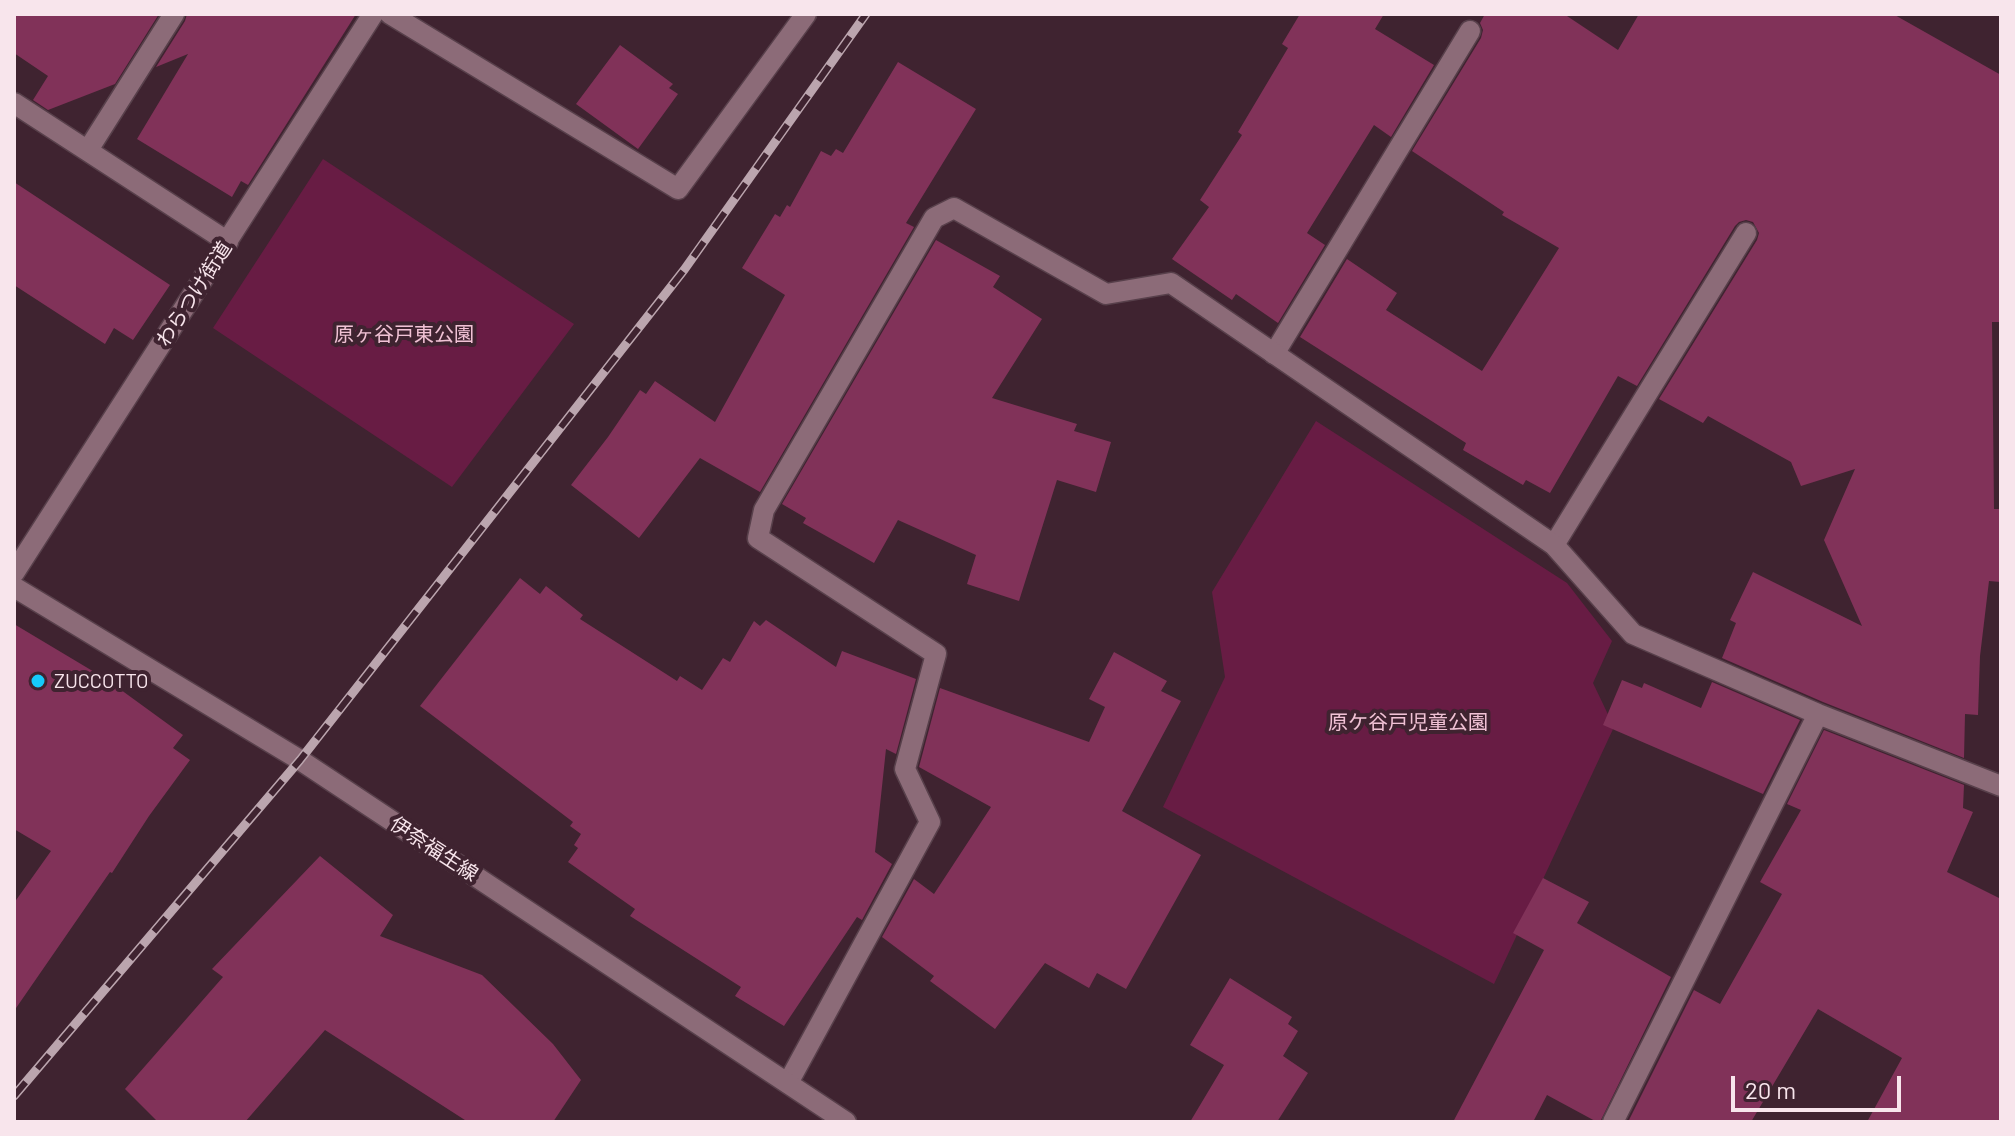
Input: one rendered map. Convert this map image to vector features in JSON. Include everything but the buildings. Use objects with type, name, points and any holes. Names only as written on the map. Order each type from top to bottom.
[{"type":"street","points":[[88,150],[174,14]]},
{"type":"street","name":"わらつけ街道","points":[[14,573],[373,14]]},
{"type":"street","points":[[390,14],[678,189],[806,14]]},
{"type":"street","points":[[1274,354],[1470,31]]},
{"type":"street","points":[[14,103],[228,242]]},
{"type":"street","points":[[788,1083],[930,822],[905,769],[936,654],[758,538],[764,510],[934,218],[954,208],[1106,294],[1171,283],[1554,545],[1633,634],[1818,714],[2001,786]]},
{"type":"street","points":[[1554,545],[1746,233]]},
{"type":"street","name":"伊奈福生線","points":[[14,587],[300,760],[846,1122]]},
{"type":"street","points":[[1613,1122],[1818,714]]},
{"type":"green space","name":"原ヶ谷戸東公園","points":[[323,159],[574,324],[452,487],[213,328]]},
{"type":"green space","name":"原ケ谷戸児童公園","points":[[1316,421],[1567,583],[1612,641],[1593,683],[1614,727],[1494,984],[1163,807],[1225,677],[1212,592]]},
{"type":"railway","points":[[14,1096],[300,760],[684,270],[866,14]]},
{"type":"place","name":"ZUCCOTTO","points":[[38,681]]}]
